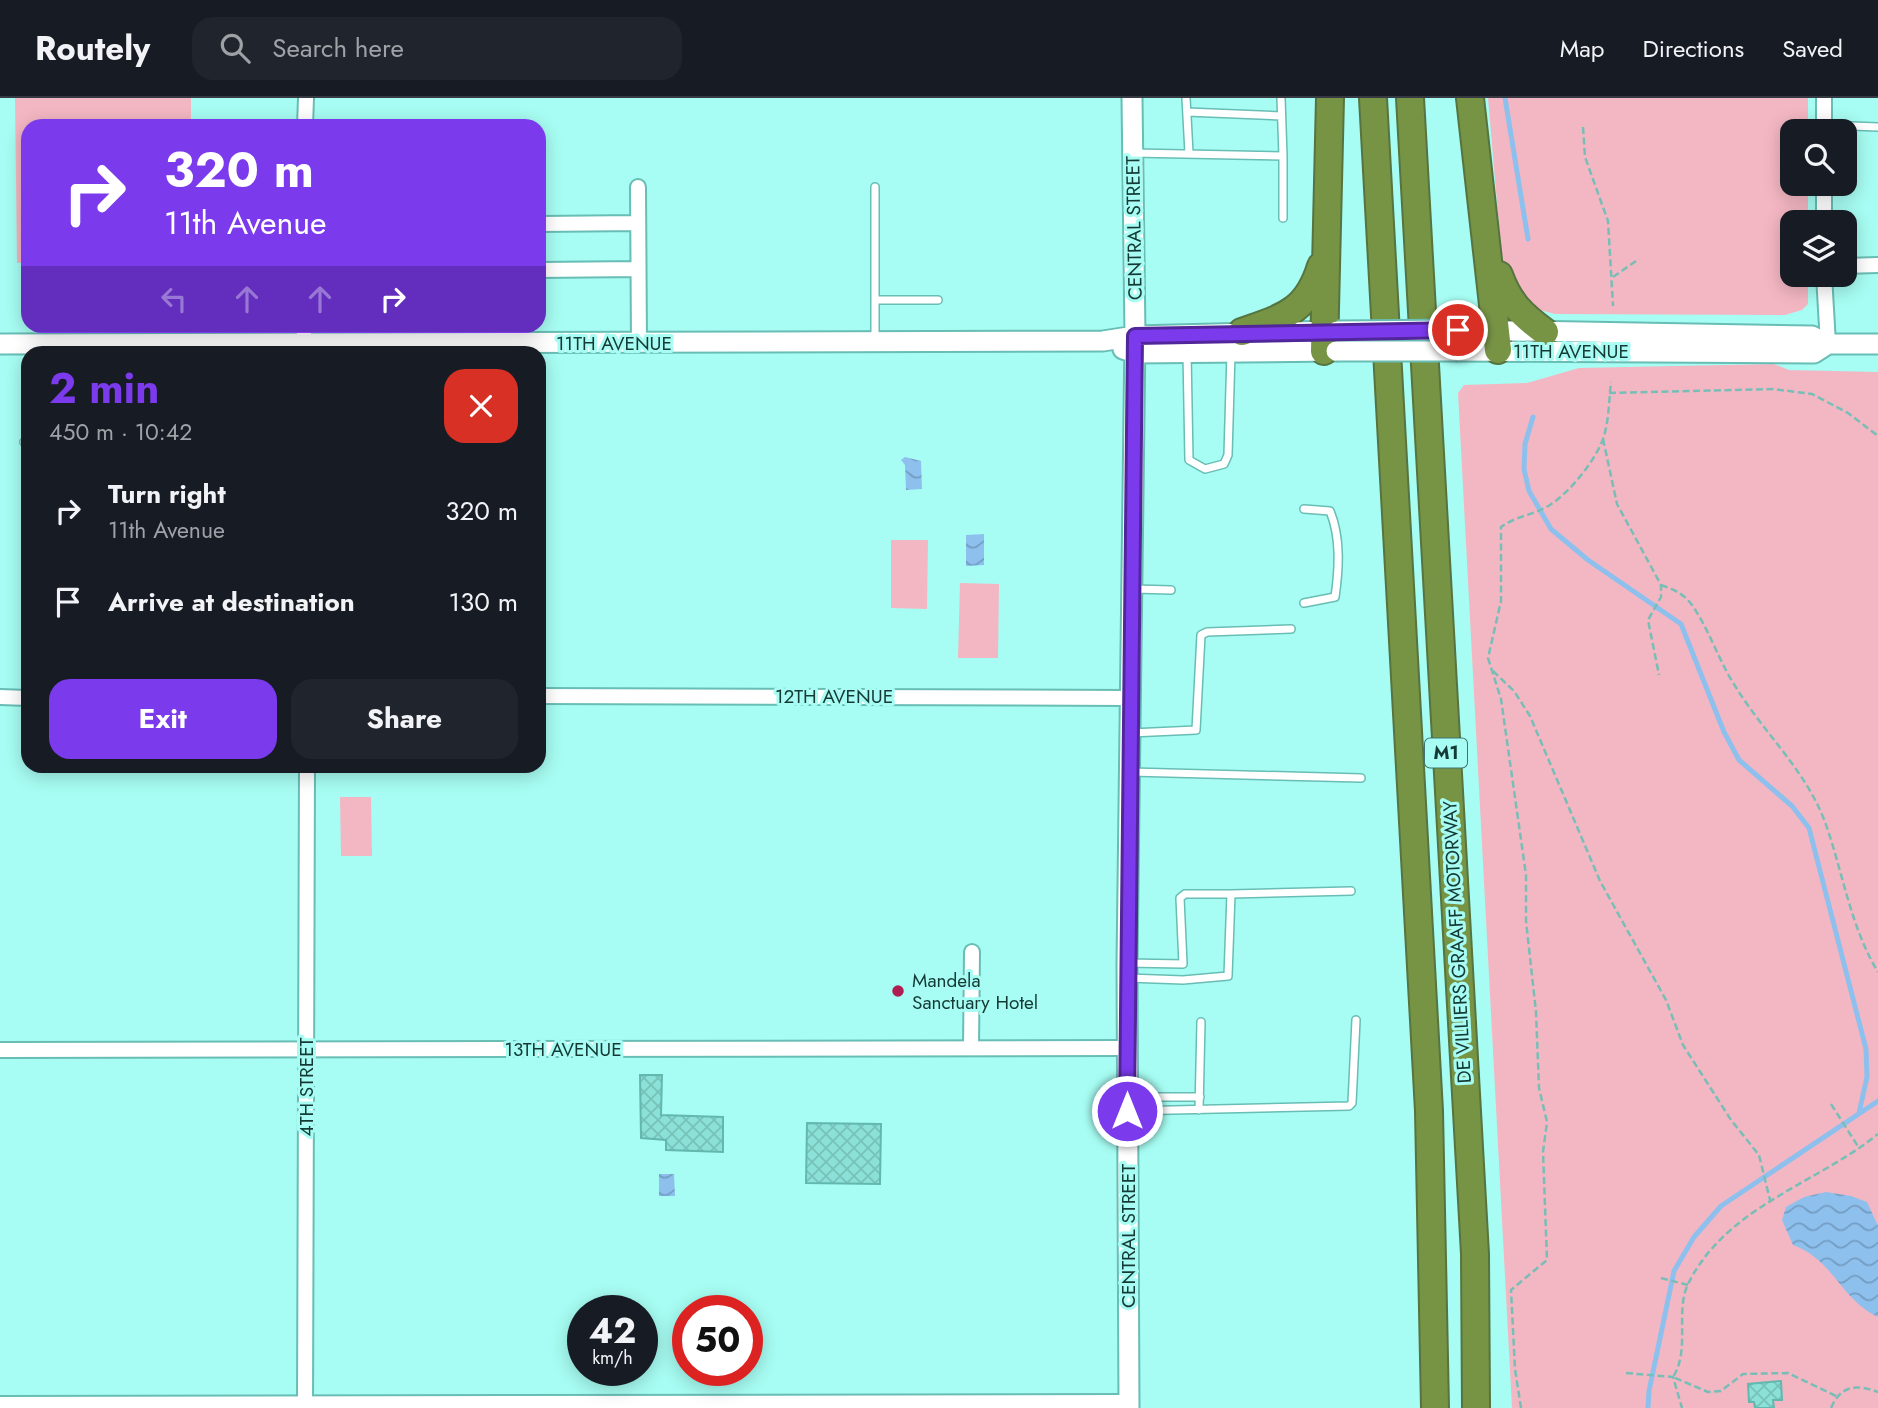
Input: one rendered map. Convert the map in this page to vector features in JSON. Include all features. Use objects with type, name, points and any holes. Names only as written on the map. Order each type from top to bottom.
[{"type":"highway","points":[[1330,98],[1326,249],[1331,341]]},
{"type":"highway","name":"M1","points":[[1373,98],[1429,1111],[1435,1408]]},
{"type":"highway","name":"DE VILLIERS GRAAFF MOTORWAY","points":[[1410,98],[1475,1254],[1476,1408]]},
{"type":"highway","points":[[1470,98],[1498,341]]},
{"type":"highway","points":[[1485,219],[1505,294],[1516,310],[1545,332]]},
{"type":"highway","points":[[1236,342],[1295,311],[1316,282],[1326,249]]},
{"type":"main road","name":"CENTRAL STREET","points":[[1129,1405],[1127,970],[1135,344],[1132,98]]},
{"type":"main road","name":"11TH AVENUE","points":[[1135,344],[1331,341],[1458,330],[1498,341],[1814,353],[1828,344]]},
{"type":"main road","name":"11TH AVENUE","points":[[1331,341],[1458,351],[1545,332],[1812,336],[1828,344],[1878,344]]},
{"type":"main road","name":"11TH AVENUE","points":[[165,346],[304,341],[1103,341],[1187,353],[1236,342]]},
{"type":"main road","name":"11TH AVENUE","points":[[0,344],[33,346]]},
{"type":"street","points":[[306,98],[306,119]]},
{"type":"street","points":[[1824,98],[1824,119]]},
{"type":"street","points":[[638,187],[639,343]]},
{"type":"street","points":[[546,225],[638,223]]},
{"type":"street","points":[[1857,266],[1878,265]]},
{"type":"street","points":[[546,271],[638,269]]},
{"type":"street","points":[[1825,287],[1828,344]]},
{"type":"street","name":"12TH AVENUE","points":[[546,696],[1129,698]]},
{"type":"street","points":[[0,697],[21,698]]},
{"type":"street","name":"4TH STREET","points":[[305,1406],[307,773]]},
{"type":"street","points":[[971,1048],[972,952]]},
{"type":"street","name":"13TH AVENUE","points":[[0,1050],[1127,1048]]},
{"type":"street","points":[[0,1404],[1129,1405]]},
{"type":"lane","points":[[1186,98],[1189,153]]},
{"type":"lane","points":[[1281,98],[1283,218]]},
{"type":"lane","points":[[1187,112],[1281,116]]},
{"type":"lane","points":[[1857,127],[1878,127]]},
{"type":"lane","points":[[1133,153],[1283,156]]},
{"type":"lane","points":[[876,187],[876,342]]},
{"type":"lane","points":[[876,300],[938,300]]},
{"type":"lane","points":[[1187,353],[1189,460],[1205,469],[1224,464],[1228,455],[1236,342]]},
{"type":"lane","points":[[1304,509],[1330,511],[1337,536],[1337,555],[1335,597],[1304,603]]},
{"type":"lane","points":[[1133,589],[1171,590]]},
{"type":"lane","points":[[1129,733],[1196,730],[1201,635],[1207,632],[1291,629]]},
{"type":"lane","points":[[1129,772],[1361,778]]},
{"type":"lane","points":[[1183,980],[1180,898],[1185,894],[1351,891]]},
{"type":"lane","points":[[1127,970],[1183,980],[1228,976],[1231,894]]},
{"type":"lane","points":[[1127,970],[1183,964]]},
{"type":"lane","points":[[1127,1104],[1199,1110],[1349,1106],[1352,1103],[1356,1020]]},
{"type":"lane","points":[[1199,1110],[1201,1022]]},
{"type":"lane","points":[[1127,1104],[1200,1097]]},
{"type":"path","points":[[1583,127],[1585,158],[1608,221],[1612,306]]},
{"type":"path","points":[[1612,278],[1639,259]]},
{"type":"path","points":[[1611,382],[1603,439],[1617,504],[1661,584],[1661,597],[1648,620],[1659,674]]},
{"type":"path","points":[[1609,393],[1773,389],[1812,394],[1849,413],[1878,436]]},
{"type":"path","points":[[1521,1408],[1511,1290],[1547,1260],[1543,1152],[1547,1122],[1539,1088],[1536,1012],[1526,921],[1526,874],[1501,699],[1488,658],[1502,601],[1501,527],[1513,519],[1549,505],[1566,490],[1603,439]]},
{"type":"path","points":[[1661,584],[1679,592],[1691,603],[1726,672],[1788,756],[1812,797],[1824,820],[1862,945],[1878,972]]},
{"type":"path","points":[[1493,671],[1514,691],[1531,716],[1600,881],[1666,1000],[1684,1045],[1731,1120],[1759,1155],[1770,1200]]},
{"type":"path","points":[[1831,1104],[1860,1149]]},
{"type":"path","points":[[1682,1408],[1673,1377],[1681,1357],[1682,1312],[1688,1285],[1699,1263],[1724,1236],[1770,1200],[1860,1149],[1878,1134]]},
{"type":"path","points":[[1661,1278],[1688,1285]]},
{"type":"path","points":[[1626,1373],[1642,1372],[1673,1377],[1708,1392],[1721,1391],[1743,1374],[1788,1373],[1836,1396]]},
{"type":"path","points":[[1831,1408],[1836,1396],[1844,1389],[1858,1386],[1878,1392]]},
{"type":"shaded area","points":[[15,98],[191,98],[191,119],[21,119],[21,263],[17,263]]},
{"type":"shaded area","points":[[1488,98],[1808,98],[1808,119],[1780,119],[1780,196],[1808,196],[1808,210],[1780,210],[1780,287],[1808,287],[1808,304],[1802,310],[1785,315],[1555,314],[1540,310],[1520,299],[1503,272]]},
{"type":"shaded area","points":[[1774,364],[1789,370],[1878,372],[1878,1408],[1512,1408],[1458,393],[1464,385],[1527,383],[1579,368]]},
{"type":"shaded area","points":[[891,540],[928,540],[927,609],[891,608]]},
{"type":"shaded area","points":[[960,583],[999,584],[998,658],[958,658]]},
{"type":"shaded area","points":[[340,797],[371,797],[372,856],[341,856]]},
{"type":"water","points":[[905,457],[921,461],[922,489],[906,490],[905,465],[901,460]]},
{"type":"water","points":[[984,534],[984,565],[966,566],[966,535]]},
{"type":"water","points":[[659,1174],[674,1174],[675,1196],[659,1196]]},
{"type":"water","points":[[1826,1192],[1867,1202],[1878,1226],[1878,1317],[1854,1300],[1818,1260],[1793,1245],[1782,1220],[1786,1207],[1804,1197]]},
{"type":"building","points":[[640,1075],[662,1075],[661,1115],[723,1117],[723,1152],[666,1150],[666,1140],[641,1138]]},
{"type":"building","points":[[807,1123],[881,1124],[880,1184],[806,1183]]},
{"type":"building","points":[[1781,1381],[1782,1400],[1773,1400],[1774,1408],[1755,1408],[1754,1402],[1749,1402],[1748,1384]]},
{"type":"waterway","points":[[1505,98],[1528,239]]},
{"type":"waterway","points":[[1533,417],[1525,444],[1524,469],[1529,491],[1551,529],[1588,560],[1681,624],[1724,732],[1739,760],[1792,806],[1809,828],[1866,1049],[1867,1077],[1859,1113]]},
{"type":"waterway","points":[[1648,1408],[1649,1391],[1674,1271],[1694,1237],[1721,1206],[1878,1101]]},
{"type":"place","name":"Mandela Sanctuary Hotel","points":[[898,991]]},
{"type":"route","points":[[1127,1111],[1129,698],[1135,510],[1135,336],[1458,330]]}]
